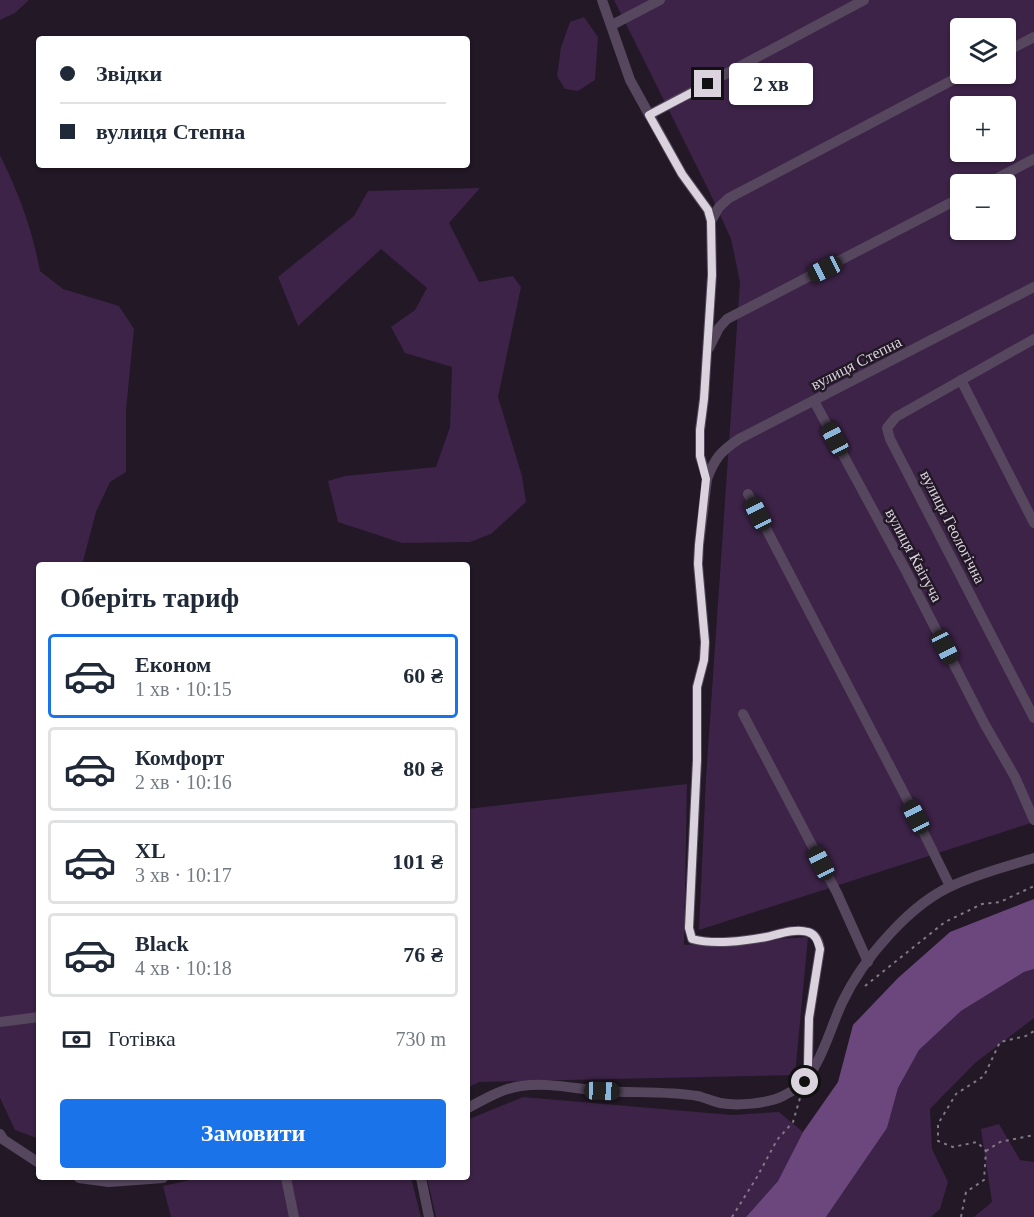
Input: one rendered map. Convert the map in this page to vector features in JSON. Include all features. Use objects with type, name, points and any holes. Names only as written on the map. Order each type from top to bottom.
[{"type":"street","points":[[602,0],[623,64],[682,174],[708,210],[711,221],[712,275],[700,430],[700,456],[706,479],[698,564],[705,642],[704,660],[697,687],[697,760],[689,928],[692,939],[707,943],[794,931],[809,932],[818,939],[820,949],[809,1018],[808,1065],[805,1082]]},
{"type":"street","points":[[612,26],[660,0]]},
{"type":"street","points":[[649,115],[864,0]]},
{"type":"street","points":[[1016,46],[1034,37]]},
{"type":"street","points":[[711,221],[719,207],[729,198],[950,81]]},
{"type":"street","points":[[1005,174],[1034,159]]},
{"type":"street","points":[[707,354],[719,328],[727,319],[950,203]]},
{"type":"street","name":"вулиця Степна","points":[[706,479],[715,459],[727,447],[1034,287]]},
{"type":"street","name":"вулиця Геологічна","points":[[1034,339],[896,417],[887,428],[1034,718]]},
{"type":"street","points":[[961,380],[1034,523]]},
{"type":"street","name":"вулиця Квітуча","points":[[814,401],[906,571],[984,723],[1016,777],[1034,820]]},
{"type":"street","points":[[748,494],[950,886]]},
{"type":"street","points":[[743,714],[837,893],[868,962]]},
{"type":"street","points":[[470,1106],[520,1086],[556,1086],[699,1096],[721,1103],[742,1105],[782,1097],[805,1082],[820,1058],[843,1002],[874,953],[911,912],[936,893],[950,886],[1034,858]]},
{"type":"street","points":[[0,1022],[36,1017]]},
{"type":"street","points":[[0,1134],[4,1140],[36,1161]]},
{"type":"street","points":[[94,1180],[109,1182],[136,1180]]},
{"type":"street","points":[[286,1180],[294,1217]]},
{"type":"street","points":[[421,1180],[429,1217]]},
{"type":"path","points":[[859,990],[945,922],[982,904],[1000,902],[1034,886]]},
{"type":"path","points":[[961,1217],[966,1192],[984,1179],[986,1151],[977,1142],[953,1147],[938,1141],[939,1124],[956,1094],[984,1076],[1000,1042],[1026,1036],[1034,1031]]},
{"type":"path","points":[[732,1217],[777,1140],[793,1122],[805,1082]]},
{"type":"path","points":[[986,1151],[1000,1142],[1034,1135]]},
{"type":"shaded area","points":[[0,0],[29,0],[15,13],[0,20]]},
{"type":"shaded area","points":[[614,0],[1034,0],[1034,822],[699,930],[706,778],[740,282],[731,239]]},
{"type":"shaded area","points":[[584,17],[598,37],[595,80],[578,91],[565,89],[557,76],[561,47],[570,22]]},
{"type":"shaded area","points":[[0,155],[24,212],[40,271],[63,289],[119,306],[134,329],[126,410],[126,472],[110,482],[96,512],[83,562],[36,562],[36,1138],[15,1130],[0,1098]]},
{"type":"shaded area","points":[[480,188],[449,223],[479,282],[513,276],[521,287],[498,397],[522,476],[526,502],[491,534],[470,542],[402,543],[338,522],[328,481],[345,476],[436,467],[450,427],[452,367],[405,353],[391,327],[415,310],[427,288],[381,249],[298,326],[278,277],[354,216],[368,191]]},
{"type":"shaded area","points":[[687,784],[684,945],[808,937],[795,1075],[479,1082],[470,1086],[470,809]]},
{"type":"shaded area","points":[[1034,899],[1034,969],[1024,972],[961,1011],[919,1050],[898,1088],[887,1128],[826,1217],[746,1217],[778,1181],[803,1132],[838,1082],[853,1025],[898,978],[950,932]]},
{"type":"shaded area","points":[[1034,969],[1034,1018],[975,1063],[930,1109],[932,1149],[948,1182],[940,1209],[931,1217],[826,1217],[887,1128],[898,1088],[919,1050],[961,1011],[1024,972]]},
{"type":"shaded area","points":[[523,1097],[732,1115],[779,1112],[803,1132],[778,1181],[746,1217],[436,1217],[427,1180],[470,1180],[470,1119]]},
{"type":"shaded area","points":[[999,1124],[1020,1160],[1034,1162],[1034,1217],[974,1217],[992,1202],[981,1129]]},
{"type":"shaded area","points":[[190,1180],[412,1180],[421,1217],[171,1217],[163,1186]]},
{"type":"route","points":[[708,84],[649,115],[682,174],[708,210],[711,221],[712,275],[700,430],[700,456],[706,479],[698,564],[705,642],[704,660],[697,687],[697,760],[689,928],[692,939],[707,943],[794,931],[809,932],[818,939],[820,949],[809,1018],[810,1040],[805,1082]]}]
